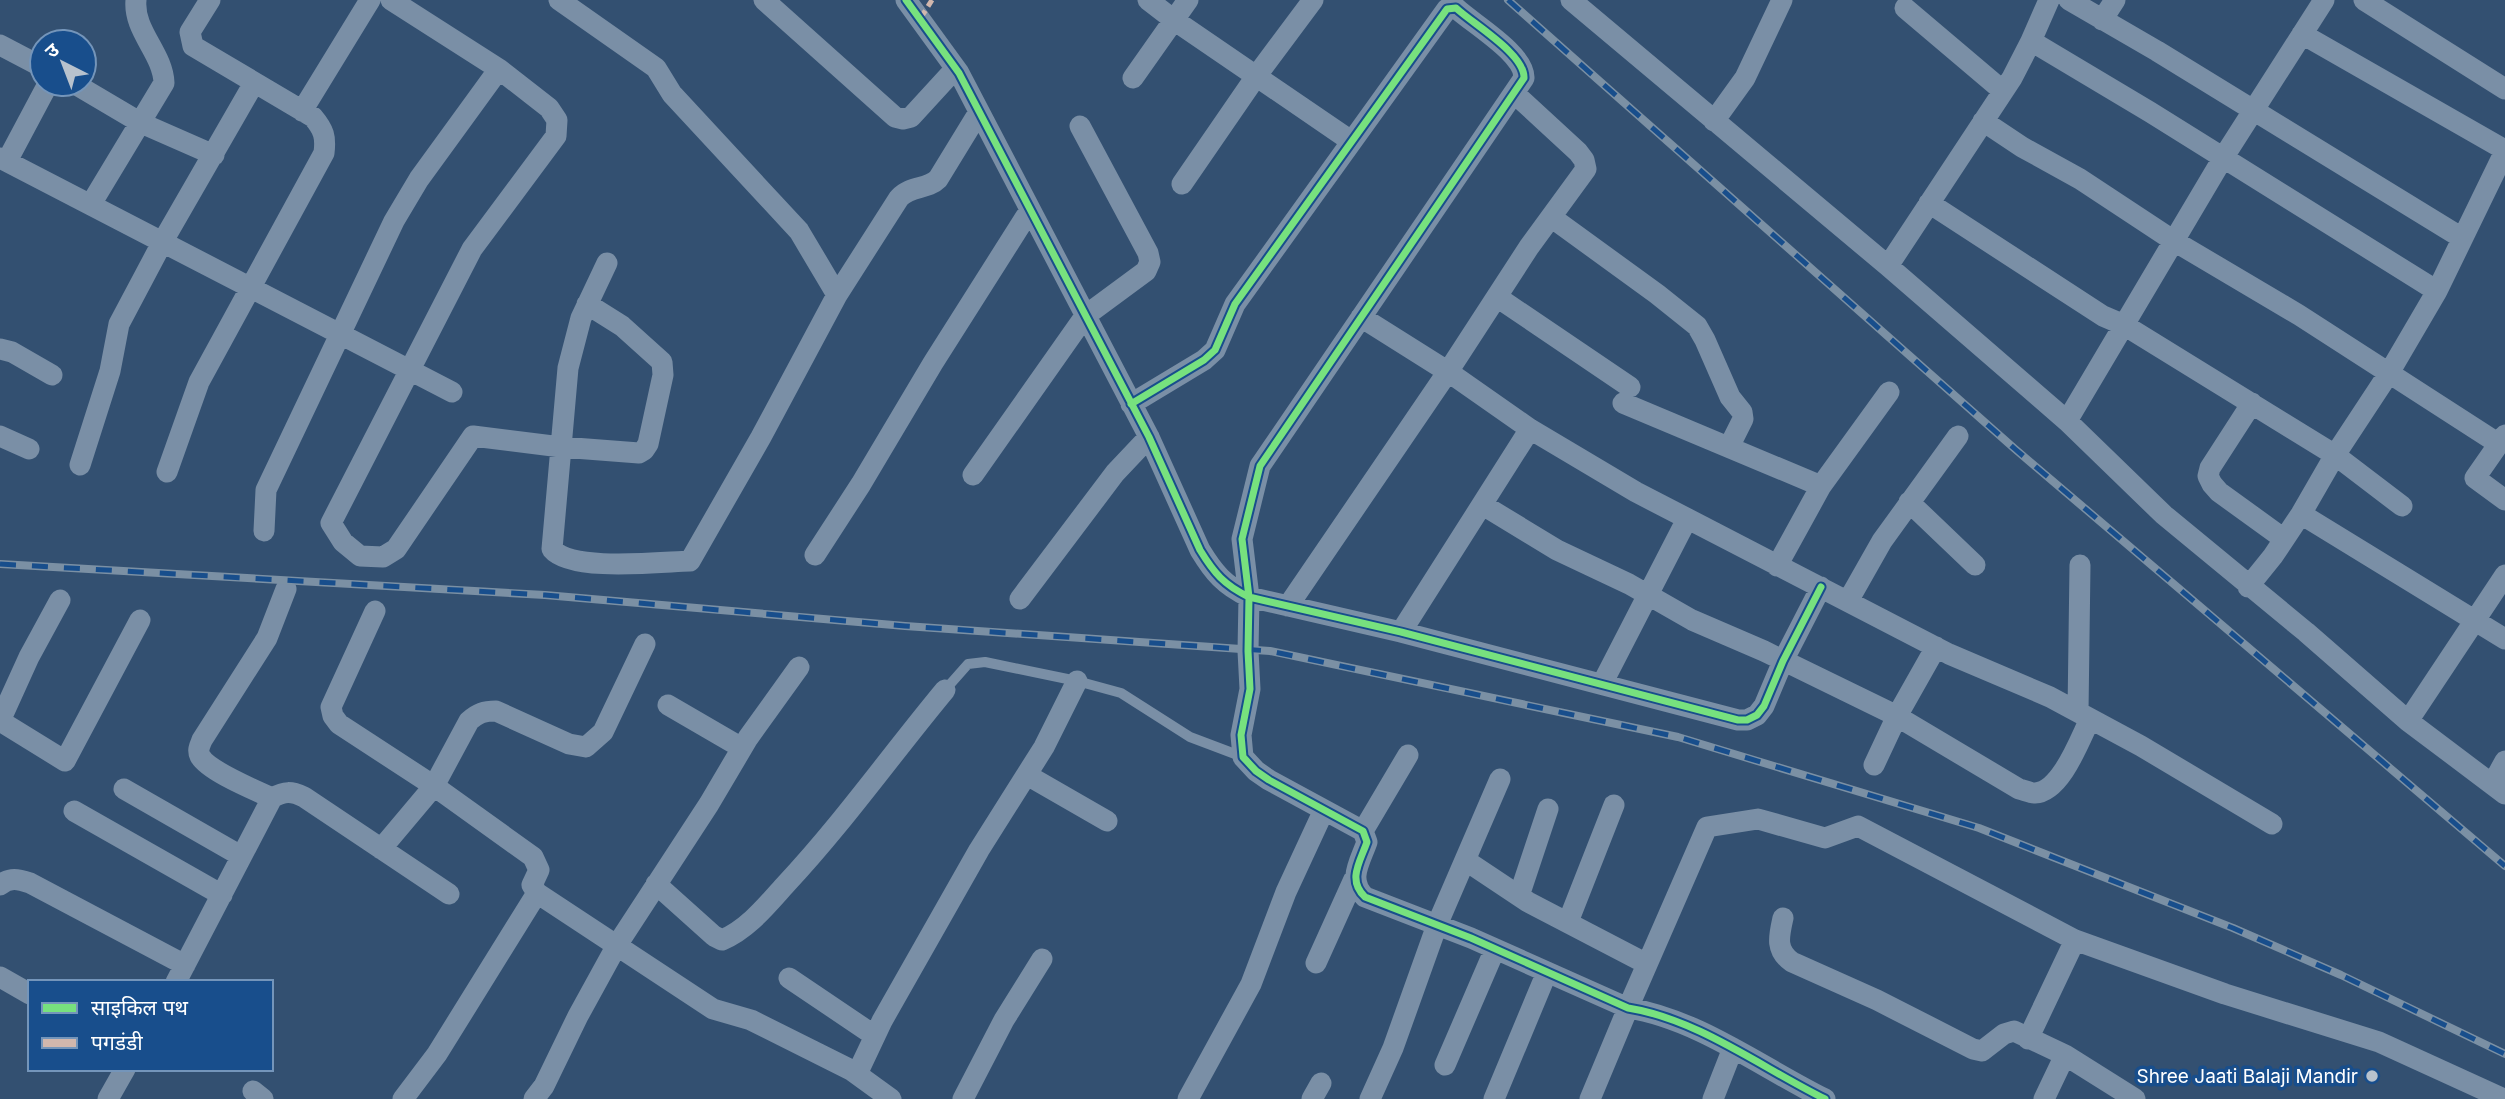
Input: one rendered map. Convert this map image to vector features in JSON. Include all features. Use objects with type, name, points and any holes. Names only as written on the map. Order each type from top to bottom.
[{"type":"street","points":[[91,204],[164,83],[163,72],[135,10],[136,0]]},
{"type":"street","points":[[167,472],[199,382],[324,153],[323,128],[313,117],[192,46],[190,32],[210,0]]},
{"type":"street","points":[[302,111],[370,0]]},
{"type":"street","points":[[391,0],[499,69],[549,108],[556,120],[556,136],[472,249],[408,369],[331,523],[343,542],[360,556],[383,557],[396,549],[474,436],[562,447],[639,453],[645,450],[663,376],[662,362],[622,326],[587,304]]},
{"type":"street","points":[[559,0],[656,68],[672,94],[799,231],[836,295]]},
{"type":"street","points":[[906,0],[955,69],[979,112],[1149,438],[1200,550],[1209,565],[1230,588],[1249,597],[1401,632],[1738,720],[1747,720],[1757,715],[1764,706],[1783,661],[1821,587]]},
{"type":"street","points":[[1148,0],[1351,141]]},
{"type":"street","points":[[1133,78],[1188,0]]},
{"type":"street","points":[[1182,184],[1257,75],[1313,0]]},
{"type":"street","points":[[1571,0],[1888,266],[2067,421],[2164,515],[2306,632],[2408,721],[2499,788],[2505,761]]},
{"type":"street","points":[[1714,121],[1745,78],[1782,0]]},
{"type":"street","points":[[1888,266],[2003,91],[2031,41],[2049,0]]},
{"type":"street","points":[[2069,0],[2462,238]]},
{"type":"street","points":[[2102,20],[2115,0]]},
{"type":"street","points":[[2067,421],[2252,110],[2324,0]]},
{"type":"street","points":[[2364,0],[2505,89]]},
{"type":"street","points":[[771,3],[895,117],[911,117],[955,69]]},
{"type":"street","points":[[1131,404],[1204,360],[1214,350],[1235,304],[1447,9],[1452,7],[1521,64],[1524,78],[1261,466],[1242,540],[1249,597],[1250,689],[1241,735],[1243,757],[1269,780],[1363,831],[1367,842],[1354,879],[1317,962]]},
{"type":"street","points":[[1905,8],[2003,91]]},
{"type":"street","points":[[2248,586],[2301,514],[2335,455],[2389,373],[2437,291],[2505,151],[2302,34]]},
{"type":"street","points":[[2031,41],[2437,291]]},
{"type":"street","points":[[0,45],[28,60]]},
{"type":"street","points":[[264,531],[266,491],[394,221],[419,179],[499,69]]},
{"type":"street","points":[[80,465],[110,371],[119,324],[163,241],[254,83]]},
{"type":"street","points":[[1288,606],[1586,169],[1584,159],[1514,93]]},
{"type":"street","points":[[40,98],[4,159],[452,392]]},
{"type":"street","points":[[98,98],[141,123],[214,155]]},
{"type":"street","points":[[607,263],[587,304],[568,368],[552,549],[558,556],[598,564],[690,561],[761,437],[836,295],[899,198],[906,191],[932,185],[938,179],[979,112]]},
{"type":"street","points":[[1983,121],[2022,147],[2080,179],[2174,241],[2502,440],[2475,478],[2505,500]]},
{"type":"street","points":[[973,475],[1085,316],[1146,271],[1150,262],[1149,253],[1080,126]]},
{"type":"street","points":[[1928,203],[2103,316],[2124,325],[2335,455],[2402,506]]},
{"type":"street","points":[[816,555],[862,485],[933,363],[1030,210]]},
{"type":"street","points":[[1551,217],[1697,326],[1706,340],[1730,397],[1742,412],[1743,419],[1729,447]]},
{"type":"street","points":[[1497,297],[1627,395],[1729,447],[1821,486]]},
{"type":"street","points":[[1361,317],[1448,372],[1530,429],[1636,492],[1936,648],[2050,697],[2141,746],[2272,824]]},
{"type":"street","points":[[0,349],[12,352],[52,375]]},
{"type":"street","points":[[1777,566],[1821,486],[1889,392]]},
{"type":"street","points":[[2252,403],[2210,468],[2208,476],[2219,492],[2284,539]]},
{"type":"street","points":[[1401,632],[1530,429]]},
{"type":"street","points":[[0,436],[29,449]]},
{"type":"street","points":[[1848,601],[1882,541],[1958,436]]},
{"type":"street","points":[[1020,599],[1115,473],[1149,438]]},
{"type":"street","points":[[1909,502],[1975,565]]},
{"type":"street","points":[[1483,505],[1557,550],[1692,620],[1897,716],[2019,789],[2035,793],[2048,789],[2058,780],[2084,715],[2080,565]]},
{"type":"street","points":[[2301,514],[2505,639]]},
{"type":"street","points":[[1602,684],[1687,519]]},
{"type":"street","points":[[2408,721],[2505,575]]},
{"type":"street","points":[[272,798],[211,766],[200,756],[198,750],[267,638],[286,589]]},
{"type":"street","points":[[60,600],[29,657],[0,721],[65,761],[140,620]]},
{"type":"street","points":[[375,611],[331,707],[339,724],[434,786],[533,857],[539,870],[532,885],[537,893],[713,1009],[751,1020],[857,1074],[891,1099]]},
{"type":"street","points":[[382,849],[434,786],[469,721],[484,711],[496,712],[569,744],[586,747],[603,732],[645,644]]},
{"type":"street","points":[[1874,765],[1897,716],[1936,648]]},
{"type":"street","points":[[546,1095],[578,1016],[617,945],[709,804],[742,748],[799,667]]},
{"type":"street","points":[[857,1074],[875,1036],[979,850],[1027,775],[1077,681]]},
{"type":"street","points":[[656,884],[714,936],[722,940],[736,934],[818,850],[945,690]]},
{"type":"street","points":[[668,705],[742,748]]},
{"type":"street","points":[[1363,831],[1408,755]]},
{"type":"street","points":[[1027,775],[1107,821]]},
{"type":"street","points":[[1370,1099],[1392,1048],[1437,925],[1500,779]]},
{"type":"street","points":[[124,789],[241,856]]},
{"type":"street","points":[[0,885],[6,880],[16,879],[30,883],[181,973],[272,798],[283,792],[292,792],[304,797],[449,894]]},
{"type":"street","points":[[1568,922],[1614,806]]},
{"type":"street","points":[[1519,896],[1548,809]]},
{"type":"street","points":[[1188,1099],[1251,984],[1286,892],[1324,810]]},
{"type":"street","points":[[74,811],[222,895]]},
{"type":"street","points":[[1590,1099],[1707,827],[1758,818],[1825,838],[1858,826],[2075,940],[2225,994],[2379,1042],[2504,1099]]},
{"type":"street","points":[[1465,860],[1519,896],[1647,964]]},
{"type":"street","points":[[1354,879],[1357,890],[1365,897],[1495,949],[1628,1008],[1651,1012],[1733,1048],[1825,1099]]},
{"type":"street","points":[[403,1099],[436,1054],[537,893]]},
{"type":"street","points":[[1783,918],[1780,949],[1783,956],[1792,962],[1877,1000],[1973,1049],[1982,1051],[2004,1034],[2014,1031],[2065,1055],[2135,1099]]},
{"type":"street","points":[[2028,1039],[2075,940]]},
{"type":"street","points":[[1445,1065],[1495,949]]},
{"type":"street","points":[[963,1099],[1004,1020],[1042,959]]},
{"type":"street","points":[[1494,1099],[1548,972]]},
{"type":"street","points":[[0,977],[28,993]]},
{"type":"street","points":[[789,978],[875,1036]]},
{"type":"street","points":[[1713,1099],[1733,1048]]},
{"type":"street","points":[[2044,1099],[2065,1055]]},
{"type":"street","points":[[108,1099],[124,1071]]},
{"type":"lane","points":[[945,690],[968,664],[985,662],[1077,681],[1121,692],[1190,737],[1243,757]]},
{"type":"railway","points":[[1508,0],[2015,449],[2505,866]]},
{"type":"railway","points":[[0,564],[545,595],[905,626],[1270,651],[1678,737],[1979,828],[2233,928],[2341,975],[2505,1054]]},
{"type":"marked path","points":[[920,19],[932,0]]},
{"type":"cycle path","points":[[906,0],[959,73],[1149,437],[1200,550],[1215,572],[1233,588],[1249,597],[1401,632],[1738,720],[1747,720],[1757,715],[1764,706],[1783,661],[1821,587]]},
{"type":"cycle path","points":[[1131,404],[1204,360],[1215,350],[1235,304],[1447,9],[1456,8],[1497,40],[1516,59],[1524,78],[1260,466],[1242,539],[1249,597],[1250,689],[1241,735],[1243,757],[1269,780],[1363,831],[1367,842],[1356,877],[1365,897],[1471,938],[1628,1008],[1654,1014],[1704,1033],[1825,1099]]},
{"type":"place","name":"Shree Jaati Balaji Mandir","points":[[2372,1076]]}]
